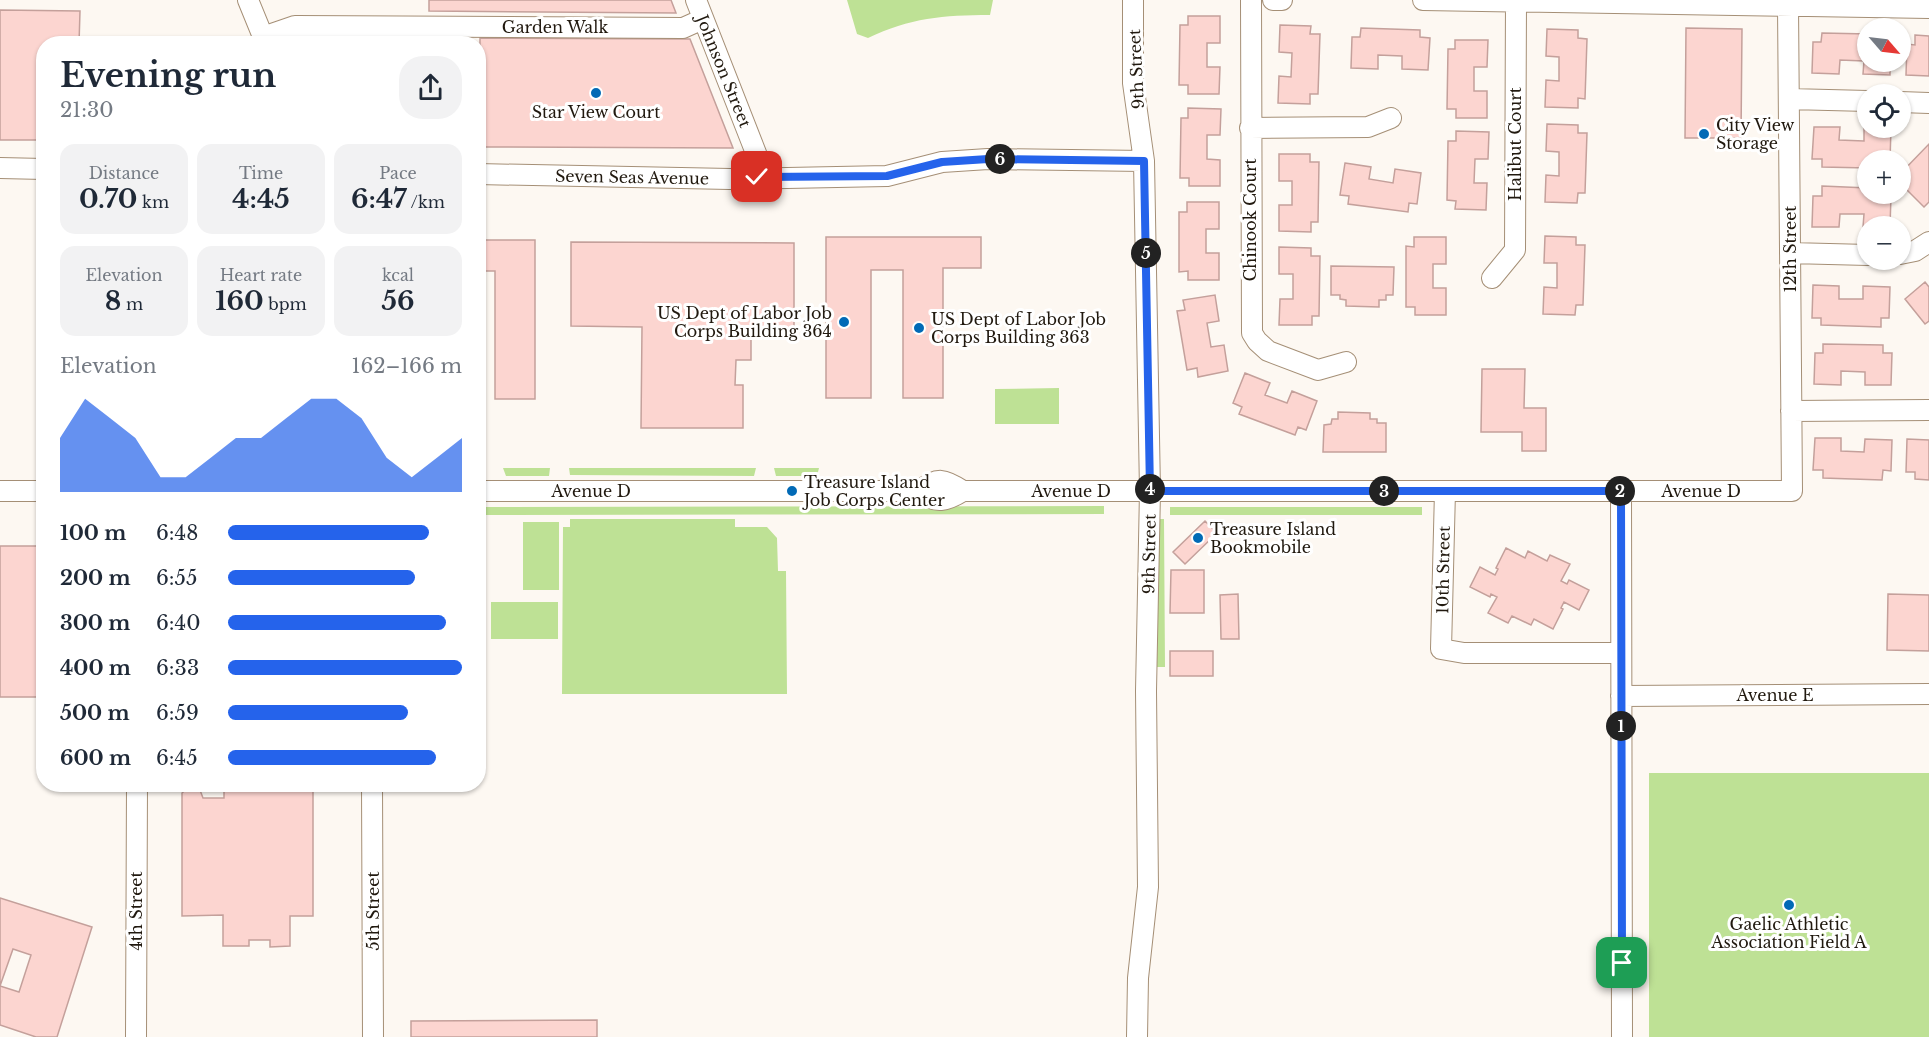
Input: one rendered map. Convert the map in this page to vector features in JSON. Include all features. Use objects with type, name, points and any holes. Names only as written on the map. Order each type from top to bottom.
[{"type":"street","points":[[248,0],[263,36]]},
{"type":"street","name":"Johnson Street","points":[[696,0],[765,176]]},
{"type":"street","name":"9th Street","points":[[1133,0],[1133,83],[1144,161],[1150,491],[1146,691],[1148,887],[1138,978],[1137,1037]]},
{"type":"street","name":"Chinook Court","points":[[1251,0],[1252,333],[1268,351],[1318,370],[1346,362]]},
{"type":"street","points":[[1273,0],[1282,0]]},
{"type":"street","points":[[1423,0],[1752,3],[1788,6],[1929,8]]},
{"type":"street","name":"Halibut Court","points":[[1492,278],[1515,250],[1516,2]]},
{"type":"street","name":"12th Street","points":[[1788,6],[1792,491]]},
{"type":"street","name":"Garden Walk","points":[[273,36],[294,26],[684,28],[703,19]]},
{"type":"street","points":[[1788,99],[1857,101]]},
{"type":"street","points":[[1911,102],[1929,103]]},
{"type":"street","points":[[1250,128],[1368,127],[1391,118]]},
{"type":"street","name":"Seven Seas Avenue","points":[[486,174],[730,178],[887,176],[942,162],[988,159],[1144,161]]},
{"type":"street","points":[[0,168],[36,169]]},
{"type":"street","points":[[1911,252],[1929,242]]},
{"type":"street","points":[[1790,253],[1857,255]]},
{"type":"street","points":[[1791,411],[1929,410]]},
{"type":"street","points":[[0,491],[36,491]]},
{"type":"street","name":"Avenue D","points":[[486,491],[920,491],[929,500],[948,501],[963,491],[1792,491]]},
{"type":"street","name":"10th Street","points":[[1445,491],[1441,649],[1464,653],[1621,653]]},
{"type":"street","points":[[1621,491],[1622,1037]]},
{"type":"street","name":"Avenue E","points":[[1622,696],[1929,694]]},
{"type":"street","name":"4th Street","points":[[136,1037],[137,792]]},
{"type":"street","name":"5th Street","points":[[372,792],[373,1037]]},
{"type":"green space","points":[[847,0],[993,0],[990,15],[927,19],[898,26],[868,38],[857,34]]},
{"type":"green space","points":[[1059,388],[1059,424],[995,424],[995,389]]},
{"type":"green space","points":[[503,468],[550,468],[549,476],[506,476]]},
{"type":"green space","points":[[569,468],[756,468],[754,476],[570,475]]},
{"type":"green space","points":[[774,468],[819,468],[817,476],[776,476]]},
{"type":"green space","points":[[1104,506],[1104,514],[486,515],[486,507]]},
{"type":"green space","points":[[1170,507],[1422,507],[1422,515],[1170,515]]},
{"type":"green space","points":[[570,519],[735,519],[735,527],[767,527],[777,538],[778,571],[786,571],[787,694],[562,694],[563,527],[570,527]]},
{"type":"green space","points":[[1159,519],[1164,519],[1165,667],[1157,667]]},
{"type":"green space","points":[[523,522],[559,522],[559,590],[523,590]]},
{"type":"green space","points":[[491,602],[558,602],[558,639],[491,639]]},
{"type":"green space","name":"Gaelic Athletic Association Field A","points":[[1649,773],[1929,773],[1929,1037],[1649,1037]]},
{"type":"building","points":[[429,0],[671,0],[676,13],[429,11]]},
{"type":"building","points":[[0,10],[80,11],[79,36],[36,36],[36,140],[0,140]]},
{"type":"building","points":[[1188,16],[1220,16],[1220,43],[1207,43],[1207,67],[1220,67],[1219,94],[1188,94],[1188,85],[1179,85],[1180,25],[1188,25]]},
{"type":"building","points":[[1280,25],[1311,26],[1310,34],[1320,34],[1318,94],[1310,94],[1310,104],[1278,103],[1279,76],[1291,77],[1292,53],[1279,52]]},
{"type":"building","points":[[1361,28],[1420,30],[1420,37],[1430,38],[1428,70],[1402,69],[1402,56],[1378,55],[1378,69],[1351,68],[1352,37],[1360,37]]},
{"type":"building","points":[[1686,28],[1742,29],[1741,138],[1685,138]]},
{"type":"building","points":[[1547,29],[1578,30],[1578,38],[1587,39],[1585,99],[1578,98],[1578,108],[1545,107],[1546,80],[1559,81],[1559,57],[1546,56]]},
{"type":"building","points":[[1822,33],[1857,34],[1857,61],[1840,60],[1839,74],[1812,73],[1813,42],[1821,42]]},
{"type":"building","points":[[1915,35],[1929,36],[1929,76],[1906,75],[1906,72],[1911,72],[1911,44],[1915,45]]},
{"type":"building","name":"Star View Court","points":[[486,38],[690,39],[733,148],[486,147]]},
{"type":"building","points":[[1455,40],[1488,40],[1487,67],[1474,67],[1474,91],[1487,91],[1487,118],[1456,118],[1456,109],[1447,109],[1448,49],[1455,49]]},
{"type":"building","points":[[1863,72],[1890,72],[1890,75],[1863,74]]},
{"type":"building","points":[[1188,108],[1221,109],[1220,135],[1207,135],[1207,159],[1220,160],[1220,186],[1189,186],[1189,178],[1180,178],[1181,118],[1188,118]]},
{"type":"building","points":[[1547,124],[1578,125],[1578,133],[1587,133],[1585,193],[1578,193],[1577,203],[1545,202],[1546,175],[1559,176],[1559,152],[1546,151]]},
{"type":"building","points":[[1814,127],[1840,127],[1839,140],[1864,141],[1864,138],[1891,138],[1890,150],[1857,150],[1857,168],[1822,167],[1822,159],[1812,159]]},
{"type":"building","points":[[1456,131],[1489,132],[1488,159],[1475,159],[1474,183],[1487,183],[1486,210],[1455,209],[1456,201],[1447,200],[1448,141],[1456,141]]},
{"type":"building","points":[[1929,144],[1929,202],[1924,207],[1911,194],[1911,163]]},
{"type":"building","points":[[1279,154],[1310,154],[1310,162],[1319,162],[1318,222],[1311,222],[1311,232],[1279,231],[1279,205],[1292,205],[1292,181],[1279,181]]},
{"type":"building","points":[[1345,163],[1371,167],[1369,179],[1393,183],[1395,169],[1421,173],[1417,204],[1409,203],[1408,212],[1348,204],[1349,196],[1340,195]]},
{"type":"building","points":[[1822,186],[1857,188],[1857,204],[1891,204],[1890,216],[1840,214],[1839,227],[1812,227],[1813,196],[1822,196]]},
{"type":"building","points":[[1187,202],[1219,202],[1219,229],[1206,229],[1206,253],[1219,253],[1219,280],[1188,280],[1188,271],[1179,272],[1179,212],[1187,212]]},
{"type":"building","points":[[1545,236],[1576,237],[1576,245],[1585,245],[1583,305],[1576,305],[1575,315],[1543,314],[1544,287],[1557,288],[1557,263],[1544,263]]},
{"type":"building","points":[[826,237],[981,237],[981,268],[943,268],[943,398],[903,398],[903,270],[871,270],[871,398],[826,398]]},
{"type":"building","points":[[1414,237],[1446,237],[1446,264],[1433,264],[1433,288],[1446,288],[1446,315],[1415,315],[1415,307],[1406,307],[1406,246],[1414,247]]},
{"type":"building","points":[[486,240],[535,240],[535,399],[495,399],[495,271],[486,271]]},
{"type":"building","points":[[571,242],[794,243],[794,329],[751,328],[751,360],[736,360],[735,385],[743,385],[743,428],[641,428],[642,327],[571,326]]},
{"type":"building","points":[[1279,247],[1311,248],[1311,256],[1320,256],[1319,316],[1312,316],[1312,325],[1279,325],[1280,299],[1293,299],[1293,274],[1279,274]]},
{"type":"building","points":[[1331,266],[1394,267],[1393,295],[1386,295],[1386,300],[1379,300],[1379,307],[1346,306],[1346,300],[1340,299],[1340,295],[1331,295]]},
{"type":"building","points":[[1925,282],[1929,287],[1929,321],[1925,324],[1905,299]]},
{"type":"building","points":[[1813,285],[1839,286],[1839,299],[1863,299],[1863,286],[1890,287],[1889,318],[1881,318],[1881,327],[1821,325],[1821,318],[1812,318]]},
{"type":"building","points":[[1215,295],[1219,321],[1207,323],[1211,347],[1224,345],[1228,371],[1198,377],[1197,368],[1187,370],[1177,311],[1185,310],[1183,300]]},
{"type":"building","points":[[1823,344],[1883,345],[1883,353],[1892,353],[1891,385],[1865,385],[1865,372],[1841,371],[1841,385],[1814,384],[1815,353],[1823,353]]},
{"type":"building","points":[[1482,369],[1525,369],[1524,408],[1546,408],[1546,451],[1522,451],[1522,432],[1481,432]]},
{"type":"building","points":[[1245,373],[1270,383],[1265,395],[1287,403],[1292,391],[1317,401],[1306,430],[1298,427],[1295,435],[1239,414],[1242,407],[1233,403]]},
{"type":"building","points":[[1338,412],[1370,413],[1370,419],[1377,419],[1377,423],[1386,423],[1386,452],[1323,452],[1324,425],[1331,424],[1332,419],[1338,419]]},
{"type":"building","points":[[1815,438],[1841,438],[1841,451],[1864,452],[1865,439],[1892,440],[1891,471],[1883,470],[1882,480],[1823,478],[1823,470],[1813,470]]},
{"type":"building","points":[[1907,439],[1929,440],[1929,480],[1915,479],[1915,472],[1906,472]]},
{"type":"building","points":[[1205,521],[1217,533],[1185,564],[1173,552]]},
{"type":"building","points":[[0,546],[36,546],[36,697],[0,697]]},
{"type":"building","points":[[1506,548],[1525,558],[1528,551],[1547,561],[1550,555],[1570,564],[1561,581],[1567,584],[1569,580],[1589,590],[1579,610],[1564,602],[1553,629],[1534,619],[1531,625],[1512,616],[1508,623],[1488,613],[1497,597],[1491,594],[1490,597],[1470,587],[1480,567],[1495,575]]},
{"type":"building","points":[[1171,570],[1204,570],[1204,613],[1170,613]]},
{"type":"building","points":[[1238,594],[1239,639],[1221,639],[1220,595]]},
{"type":"building","points":[[1888,594],[1929,595],[1929,651],[1887,650]]},
{"type":"building","points":[[1170,651],[1213,651],[1213,676],[1170,676]]},
{"type":"building","points":[[201,792],[203,798],[224,798],[224,792],[313,792],[313,916],[290,916],[290,946],[270,947],[270,940],[249,940],[249,946],[223,946],[223,915],[182,916],[182,793]]},
{"type":"building","points":[[0,898],[92,927],[57,1037],[36,1037],[0,1025]],"holes":[[[13,949],[31,955],[19,992],[0,986]]]},
{"type":"building","points":[[597,1020],[597,1037],[411,1037],[411,1021]]},
{"type":"place","name":"Star View Court","points":[[596,93]]},
{"type":"place","name":"City View Storage","points":[[1704,134]]},
{"type":"place","name":"US Dept of Labor Job Corps Building 364","points":[[844,322]]},
{"type":"place","name":"US Dept of Labor Job Corps Building 363","points":[[919,328]]},
{"type":"place","name":"Treasure Island Job Corps Center","points":[[792,491]]},
{"type":"place","name":"Treasure Island Bookmobile","points":[[1198,538]]},
{"type":"place","name":"Gaelic Athletic Association Field A","points":[[1789,905]]},
{"type":"route","points":[[757,177],[887,176],[942,162],[988,159],[1144,161],[1150,491],[1621,491],[1622,963]]}]
